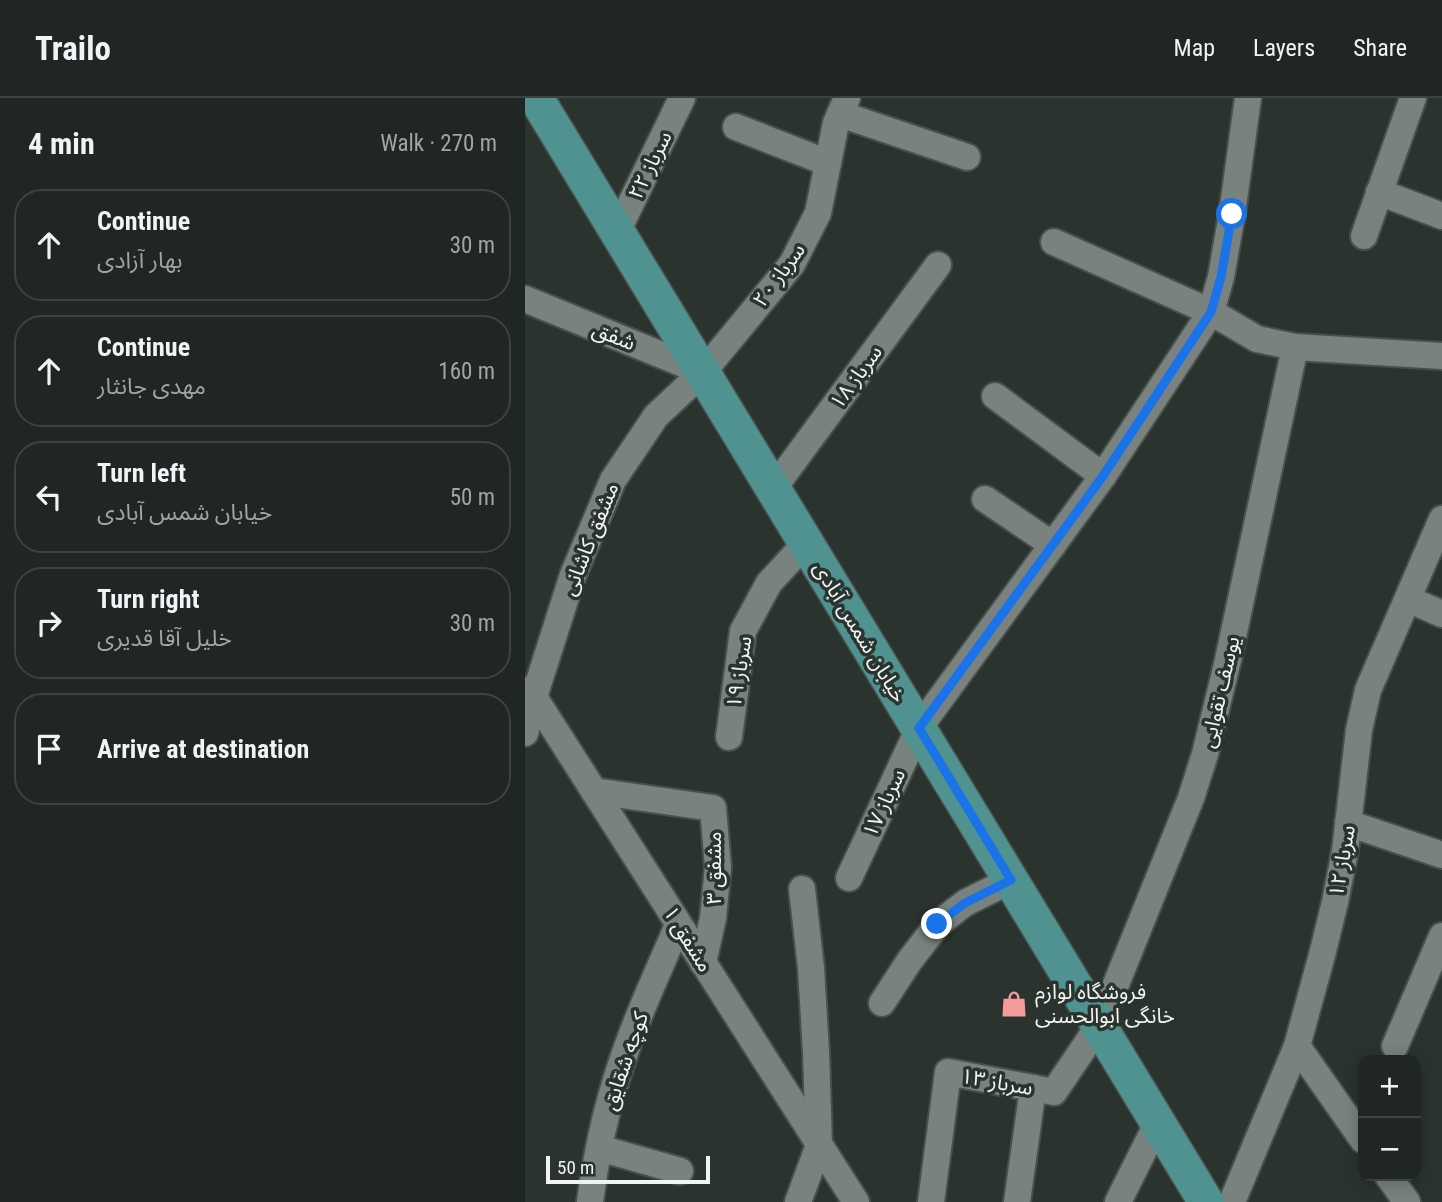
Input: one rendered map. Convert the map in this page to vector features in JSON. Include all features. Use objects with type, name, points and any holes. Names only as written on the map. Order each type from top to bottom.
[{"type":"main road","name":"خیابان شمس آبادی","points":[[536,98],[1206,1202]]},
{"type":"street","name":"سرباز ۲۲","points":[[617,232],[682,98]]},
{"type":"street","name":"سرباز ۱۷","points":[[849,878],[919,728],[1103,476],[1211,312],[1224,264],[1248,98]]},
{"type":"street","points":[[1364,236],[1413,98]]},
{"type":"street","points":[[843,106],[967,157]]},
{"type":"street","name":"سرباز ۲۰","points":[[703,372],[792,264],[818,213],[836,123],[843,106]]},
{"type":"street","points":[[736,127],[828,163]]},
{"type":"street","points":[[1379,192],[1442,216]]},
{"type":"street","points":[[1054,242],[1211,312],[1257,340],[1295,347],[1442,356]]},
{"type":"street","name":"سرباز ۱۸","points":[[773,489],[938,265]]},
{"type":"street","name":"شفق","points":[[525,299],[703,372]]},
{"type":"street","name":"یوسف تقوایی","points":[[1100,1024],[1191,798],[1205,754],[1228,660],[1295,347]]},
{"type":"street","name":"مشفق کاشانی","points":[[525,733],[530,685],[613,480],[656,415],[703,372]]},
{"type":"street","points":[[995,397],[1103,476]]},
{"type":"street","points":[[985,499],[1053,545]]},
{"type":"street","name":"سرباز ۱۲","points":[[1232,1202],[1297,1046],[1335,902],[1359,730],[1368,690],[1442,519]]},
{"type":"street","name":"سرباز ۱۹","points":[[729,737],[743,631],[769,583],[806,543]]},
{"type":"street","points":[[1408,599],[1442,614]]},
{"type":"street","name":"مشفق ۱","points":[[530,685],[678,925],[856,1202]]},
{"type":"street","name":"مشفق ۳","points":[[594,791],[713,808],[718,867],[713,918],[703,963]]},
{"type":"street","points":[[1348,823],[1442,855]]},
{"type":"street","points":[[882,1003],[937,924],[965,903],[1011,880]]},
{"type":"street","points":[[798,1202],[819,1145],[815,1024],[802,889]]},
{"type":"street","name":"کوچه شقایق","points":[[590,1202],[612,1093],[630,1038],[678,925]]},
{"type":"street","points":[[1395,1046],[1442,936]]},
{"type":"street","name":"سرباز ۱۳","points":[[931,1202],[948,1072],[1054,1092],[1100,1024]]},
{"type":"street","points":[[1297,1046],[1358,1133]]},
{"type":"street","points":[[1017,1202],[1033,1088]]},
{"type":"street","points":[[1118,1202],[1158,1122]]},
{"type":"street","points":[[599,1148],[680,1171]]},
{"type":"street","points":[[1392,1181],[1407,1202]]},
{"type":"place","name":"فروشگاه لوازم خانگی ابوالحسنی","points":[[1014,1004]]},
{"type":"route","points":[[937,924],[965,903],[1011,880],[919,728],[1103,476],[1211,312],[1221,277],[1232,214]]}]
